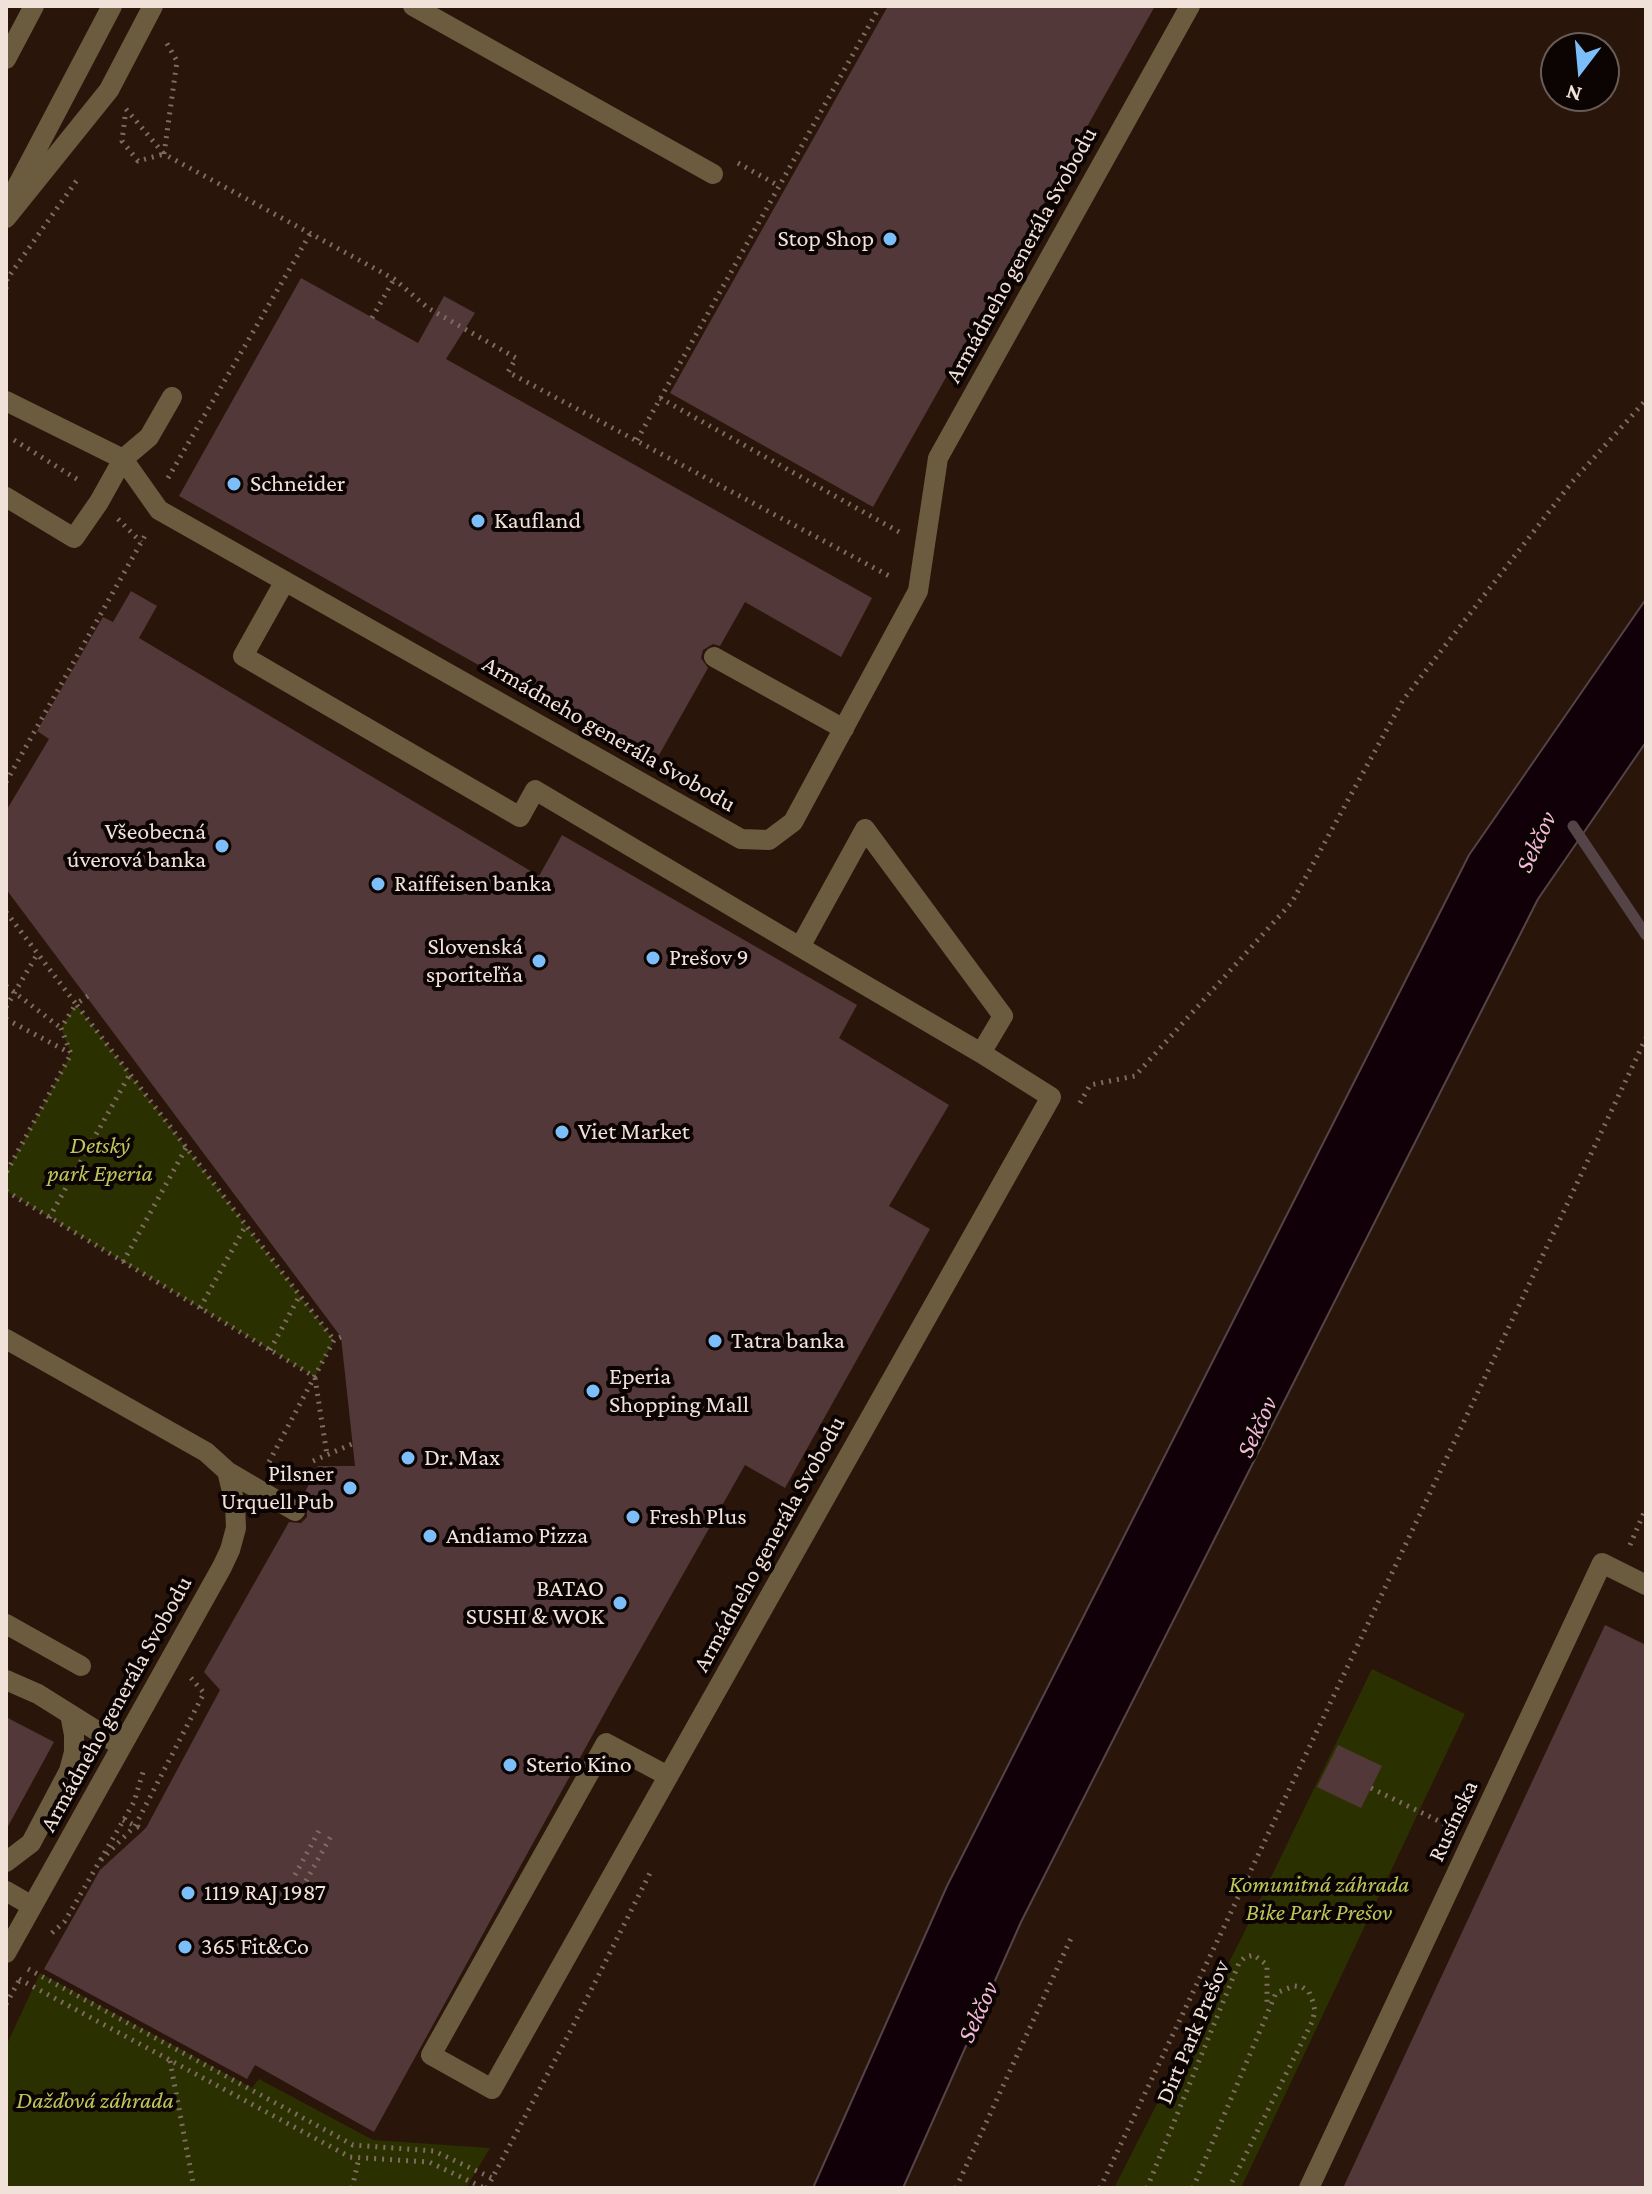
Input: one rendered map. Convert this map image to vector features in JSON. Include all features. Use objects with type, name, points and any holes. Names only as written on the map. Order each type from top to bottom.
[{"type":"street","points":[[6,59],[34,6]]},
{"type":"street","points":[[6,207],[112,6]]},
{"type":"street","points":[[6,218],[109,90],[153,6]]},
{"type":"street","points":[[413,6],[713,174]]},
{"type":"street","name":"Armádneho generála Svobodu","points":[[123,459],[159,510],[741,839],[769,840],[793,822],[918,591],[938,458],[1190,6]]},
{"type":"street","points":[[6,388],[52,424]]},
{"type":"street","points":[[6,497],[74,538],[123,459],[149,437],[172,397]]},
{"type":"street","points":[[6,401],[123,459]]},
{"type":"street","points":[[6,414],[52,424]]},
{"type":"street","points":[[285,581],[243,656],[520,817],[535,790],[800,947],[981,1053],[1003,1016],[865,829],[800,947]]},
{"type":"street","points":[[714,657],[844,729]]},
{"type":"street","name":"Armádneho generála Svobodu","points":[[668,1776],[606,1743],[431,2055],[492,2089],[1051,1097],[981,1053]]},
{"type":"street","points":[[6,1339],[206,1452],[227,1471],[295,1511]]},
{"type":"street","name":"Armádneho generála Svobodu","points":[[6,1953],[230,1550],[236,1528],[235,1504],[227,1471]]},
{"type":"street","name":"Rusínska","points":[[1309,2188],[1602,1563],[1618,1571]]},
{"type":"street","points":[[1618,1571],[1646,1585]]},
{"type":"street","points":[[6,1624],[81,1666]]},
{"type":"street","points":[[6,1680],[38,1694],[121,1746]]},
{"type":"street","points":[[6,1862],[31,1843],[69,1771],[74,1752],[70,1714]]},
{"type":"street","points":[[6,1891],[32,1906]]},
{"type":"path","points":[[637,440],[880,6]]},
{"type":"path","points":[[164,154],[177,61],[165,41]]},
{"type":"path","points":[[126,108],[122,141],[138,161],[164,154]]},
{"type":"path","points":[[126,108],[164,154],[394,279],[428,308],[516,358],[508,372],[918,591]]},
{"type":"path","points":[[119,119],[126,108]]},
{"type":"path","points":[[6,289],[7,279],[81,175]]},
{"type":"path","points":[[166,482],[310,234]]},
{"type":"path","points":[[372,318],[394,279]]},
{"type":"path","points":[[660,398],[925,546]]},
{"type":"path","points":[[1090,1085],[1135,1076],[1292,902],[1403,700],[1572,482],[1646,400]]},
{"type":"path","points":[[6,782],[141,542]]},
{"type":"path","points":[[6,912],[300,1295],[338,1339],[267,1461],[279,1468]]},
{"type":"path","points":[[6,1007],[38,953]]},
{"type":"path","points":[[6,986],[61,1028],[71,1054],[6,1173]]},
{"type":"path","points":[[61,1028],[76,1004],[88,996]]},
{"type":"path","points":[[6,1019],[71,1054]]},
{"type":"path","points":[[1100,2188],[1646,1038]]},
{"type":"path","points":[[49,1218],[130,1074]]},
{"type":"path","points":[[123,1262],[186,1147]]},
{"type":"path","points":[[6,1191],[315,1377]]},
{"type":"path","points":[[200,1308],[246,1225]]},
{"type":"path","points":[[270,1350],[300,1295]]},
{"type":"path","points":[[315,1377],[327,1455]]},
{"type":"path","points":[[313,1461],[352,1444]]},
{"type":"path","points":[[1618,1571],[1646,1508]]},
{"type":"path","points":[[93,1869],[135,1826],[204,1693],[191,1677]]},
{"type":"path","points":[[45,1940],[65,1921],[134,1802],[144,1767]]},
{"type":"path","points":[[1371,1788],[1473,1838]]},
{"type":"path","points":[[123,1820],[145,1830]]},
{"type":"path","points":[[295,1875],[321,1827]]},
{"type":"path","points":[[306,1881],[332,1834]]},
{"type":"path","points":[[956,2188],[1073,1934]]},
{"type":"path","name":"Dirt Park Prešov","points":[[1147,2188],[1239,1963],[1245,1957],[1254,1955],[1267,1965],[1267,2012]]},
{"type":"path","points":[[6,2004],[32,1958]]},
{"type":"path","points":[[26,1967],[353,2145],[434,2151],[492,2178]]},
{"type":"path","points":[[19,1979],[350,2157],[429,2162],[484,2188]]},
{"type":"path","name":"Dirt Park Prešov","points":[[1193,2188],[1276,1993],[1294,1986],[1302,1987],[1309,1992],[1315,2011],[1229,2188]]},
{"type":"path","points":[[170,2061],[194,2188]]},
{"type":"path","points":[[352,2188],[359,2158]]},
{"type":"green space","name":"Detský park Eperia","points":[[76,1004],[334,1340],[315,1377],[6,1191],[6,1173],[71,1054],[61,1028]]},
{"type":"green space","name":"Komunitná záhrada Bike Park Prešov","points":[[1372,1669],[1465,1714],[1241,2188],[1114,2188],[1242,1937]]},
{"type":"green space","name":"Dažďová záhrada","points":[[40,1973],[252,2088],[259,2079],[373,2140],[490,2148],[466,2188],[6,2188],[6,2046]]},
{"type":"water","name":"Sekčov","points":[[1646,599],[1646,742],[1538,899],[1021,1922],[903,2188],[813,2188],[947,1886],[1469,855]]},
{"type":"building","name":"Stop Shop","points":[[888,6],[1155,6],[873,507],[670,393]]},
{"type":"building","name":"Kaufland","points":[[301,278],[418,343],[444,296],[475,313],[446,359],[872,598],[841,657],[745,602],[720,646],[713,644],[703,650],[701,658],[708,668],[654,764],[179,496]]},
{"type":"building","name":"Eperia Shopping Mall","points":[[131,591],[157,606],[139,638],[539,876],[562,835],[857,1005],[839,1038],[949,1105],[889,1206],[930,1229],[785,1488],[745,1465],[374,2132],[255,2065],[247,2079],[44,1969],[100,1870],[146,1828],[220,1690],[204,1672],[289,1522],[301,1523],[307,1517],[307,1505],[301,1500],[318,1466],[355,1466],[341,1337],[6,889],[6,811],[49,739],[37,731],[103,617],[113,622]]},
{"type":"building","points":[[1605,1625],[1646,1645],[1646,2188],[1343,2188]]},
{"type":"building","points":[[6,1717],[54,1742],[6,1830]]},
{"type":"building","points":[[1338,1745],[1382,1766],[1361,1808],[1317,1787]]},
{"type":"waterway","name":"Sekčov","points":[[1573,826],[1646,935]]},
{"type":"place","name":"Stop Shop","points":[[890,239]]},
{"type":"place","name":"Schneider","points":[[234,484]]},
{"type":"place","name":"Kaufland","points":[[478,521]]},
{"type":"place","name":"Všeobecná úverová banka","points":[[222,846]]},
{"type":"place","name":"Raiffeisen banka","points":[[378,884]]},
{"type":"place","name":"Prešov 9","points":[[653,958]]},
{"type":"place","name":"Slovenská sporiteľňa","points":[[539,961]]},
{"type":"place","name":"Viet Market","points":[[562,1132]]},
{"type":"place","name":"Tatra banka","points":[[715,1341]]},
{"type":"place","name":"Eperia Shopping Mall","points":[[593,1391]]},
{"type":"place","name":"Dr. Max","points":[[408,1458]]},
{"type":"place","name":"Pilsner Urquell Pub","points":[[350,1488]]},
{"type":"place","name":"Fresh Plus","points":[[633,1517]]},
{"type":"place","name":"Andiamo Pizza","points":[[430,1536]]},
{"type":"place","name":"BATAO SUSHI & WOK","points":[[620,1603]]},
{"type":"place","name":"Sterio Kino","points":[[510,1765]]},
{"type":"place","name":"1119 RAJ 1987","points":[[188,1893]]},
{"type":"place","name":"365 Fit&Co","points":[[185,1947]]}]
